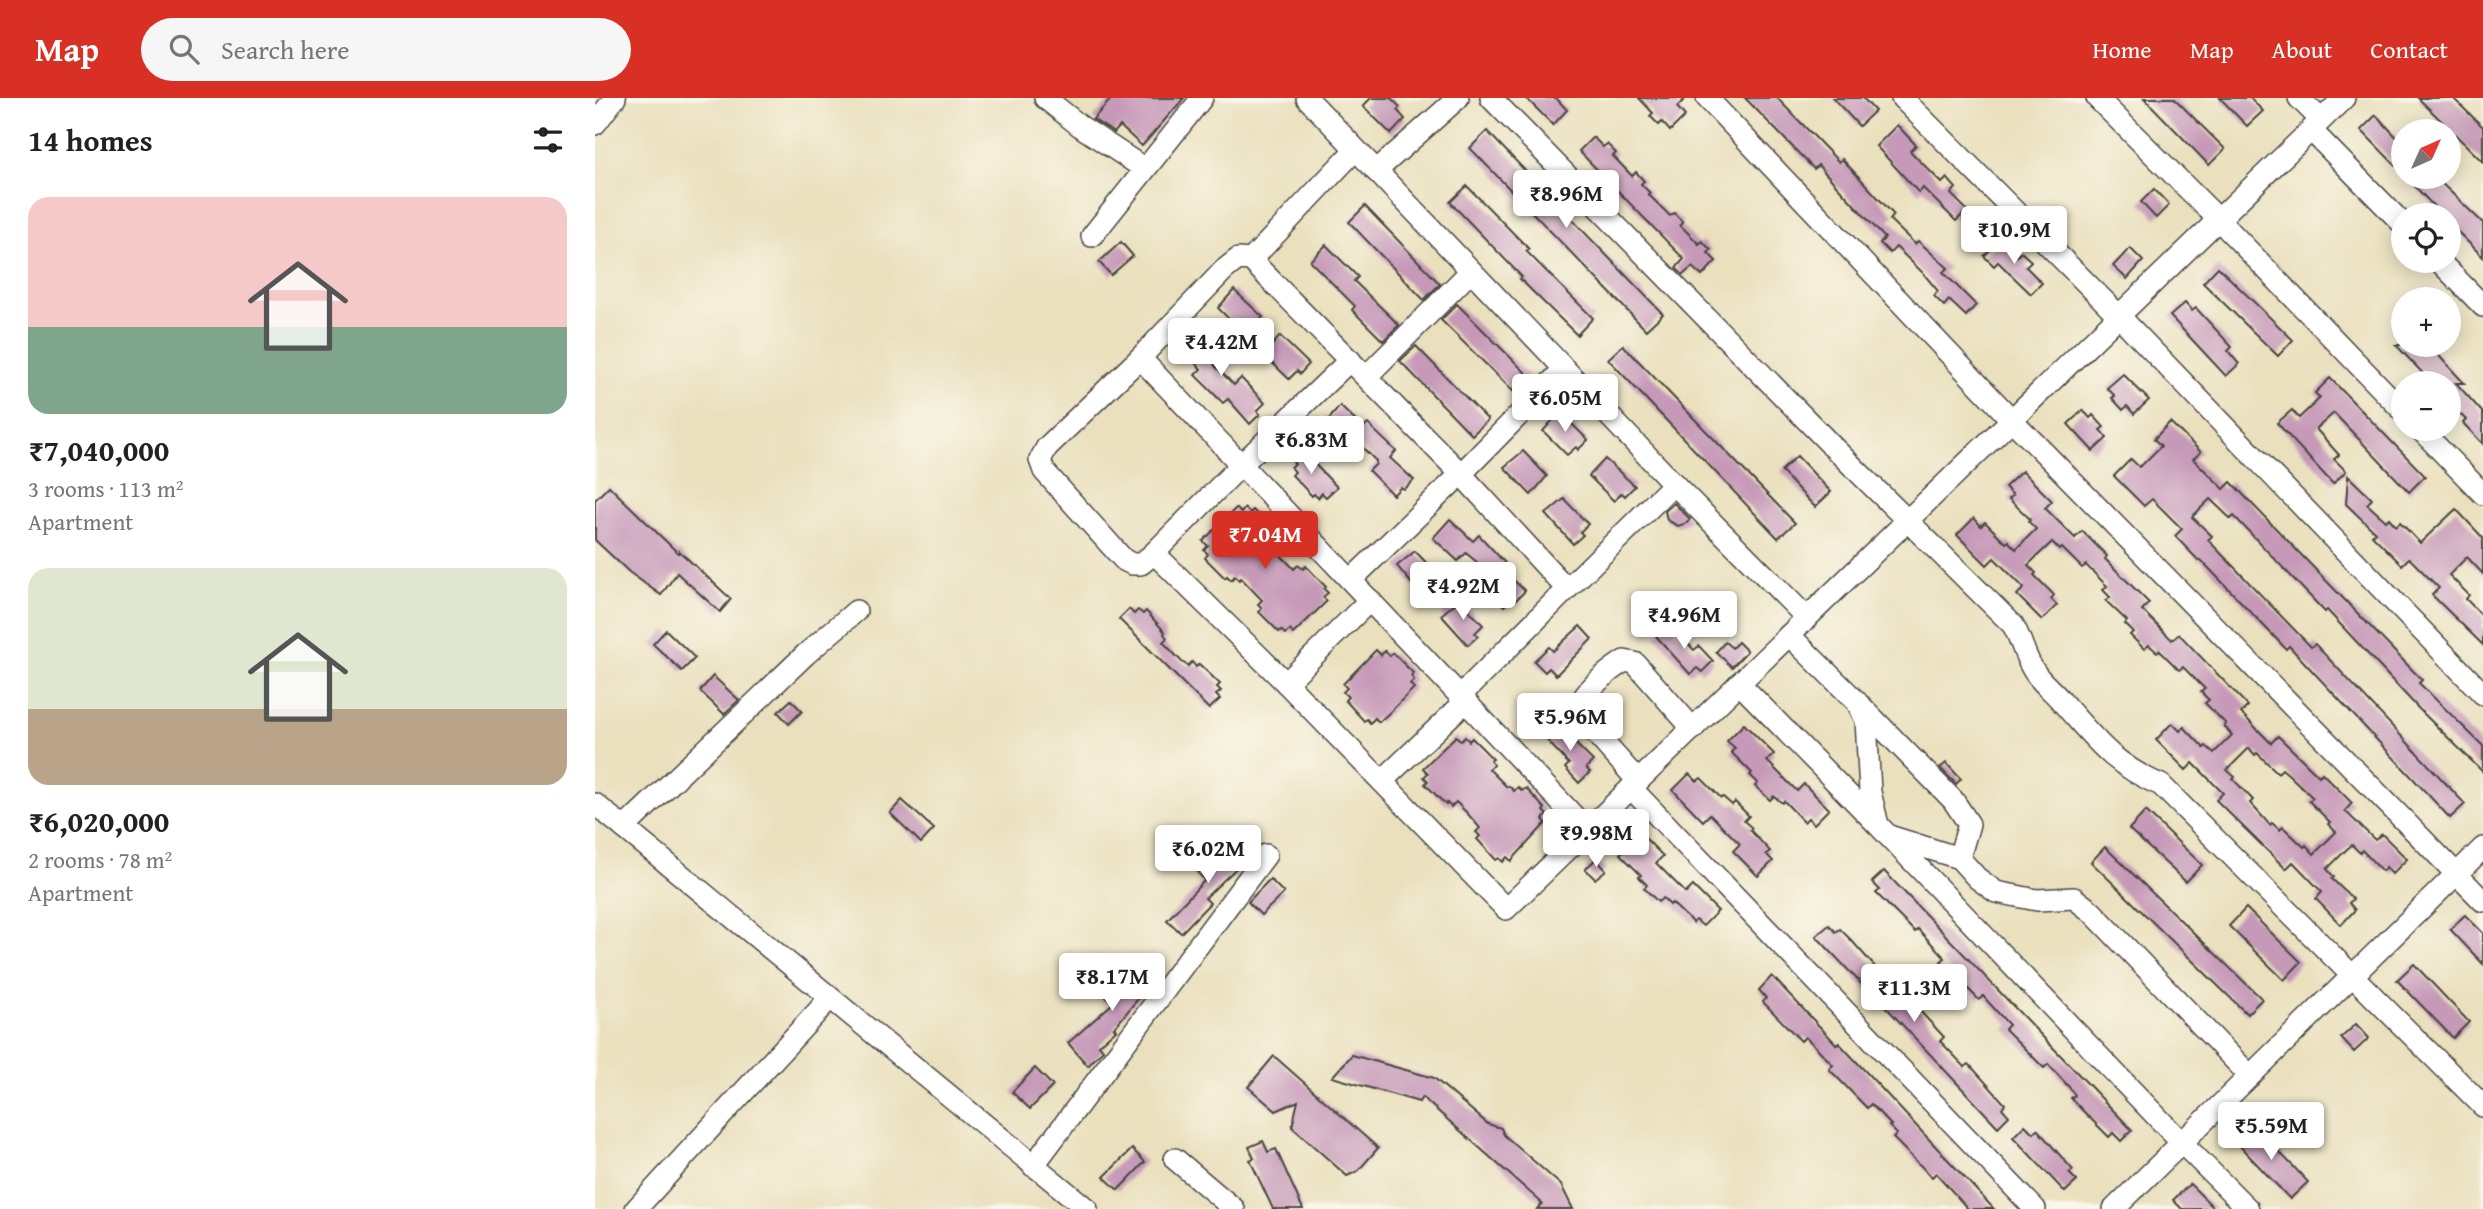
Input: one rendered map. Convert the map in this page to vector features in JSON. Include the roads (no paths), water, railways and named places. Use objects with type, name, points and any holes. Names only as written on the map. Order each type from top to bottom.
[{"type":"street","points":[[595,124],[615,98]]},
{"type":"street","points":[[1045,98],[1080,126],[1145,169]]},
{"type":"street","points":[[1092,236],[1202,98]]},
{"type":"street","points":[[1307,98],[1674,484],[1807,618]]},
{"type":"street","points":[[1376,172],[1458,98]]},
{"type":"street","points":[[1491,98],[1834,448],[2013,625],[2036,675],[2106,750],[2122,765],[2161,785],[2483,1106]]},
{"type":"street","points":[[1707,98],[2012,419],[2483,901]]},
{"type":"street","points":[[1902,98],[2119,316],[2483,694]]},
{"type":"street","points":[[2097,98],[2391,399]]},
{"type":"street","points":[[2299,98],[2316,125],[2391,210]]},
{"type":"street","points":[[1154,553],[1286,683],[1506,909],[2344,98]]},
{"type":"street","points":[[1251,260],[1355,150]]},
{"type":"street","points":[[1350,360],[1141,564],[1132,565],[1124,560],[1044,471],[1040,460],[1047,447],[1140,358],[1224,270],[1238,259],[1251,260],[1350,360],[1461,474],[1567,589]]},
{"type":"street","points":[[1366,377],[1471,271]]},
{"type":"street","points":[[2451,273],[2483,306]]},
{"type":"street","points":[[1140,358],[1587,830]]},
{"type":"street","points":[[1351,580],[1461,474],[1564,369]]},
{"type":"street","points":[[2432,441],[2483,494]]},
{"type":"street","points":[[1382,781],[1567,589],[1674,484]]},
{"type":"street","points":[[1286,683],[1370,600]]},
{"type":"street","points":[[624,828],[806,654],[856,611]]},
{"type":"street","points":[[1790,635],[1953,800],[1969,824],[1959,858]]},
{"type":"street","points":[[1693,729],[1635,663],[1624,661],[1613,668],[1583,698],[1578,707],[1581,717],[1635,785],[2035,1209]]},
{"type":"street","points":[[1739,683],[2248,1209]]},
{"type":"street","points":[[1857,702],[1866,720],[1870,792],[1883,831]]},
{"type":"street","points":[[595,804],[1087,1209]]},
{"type":"street","points":[[1883,831],[1959,858],[1977,878],[1996,892],[2037,900],[2074,898],[2092,912],[2250,1076]]},
{"type":"street","points":[[2114,1209],[2483,848]]},
{"type":"street","points":[[1033,1166],[1266,855]]},
{"type":"street","points":[[636,1209],[830,998]]},
{"type":"street","points":[[1175,1159],[1234,1209]]}]
